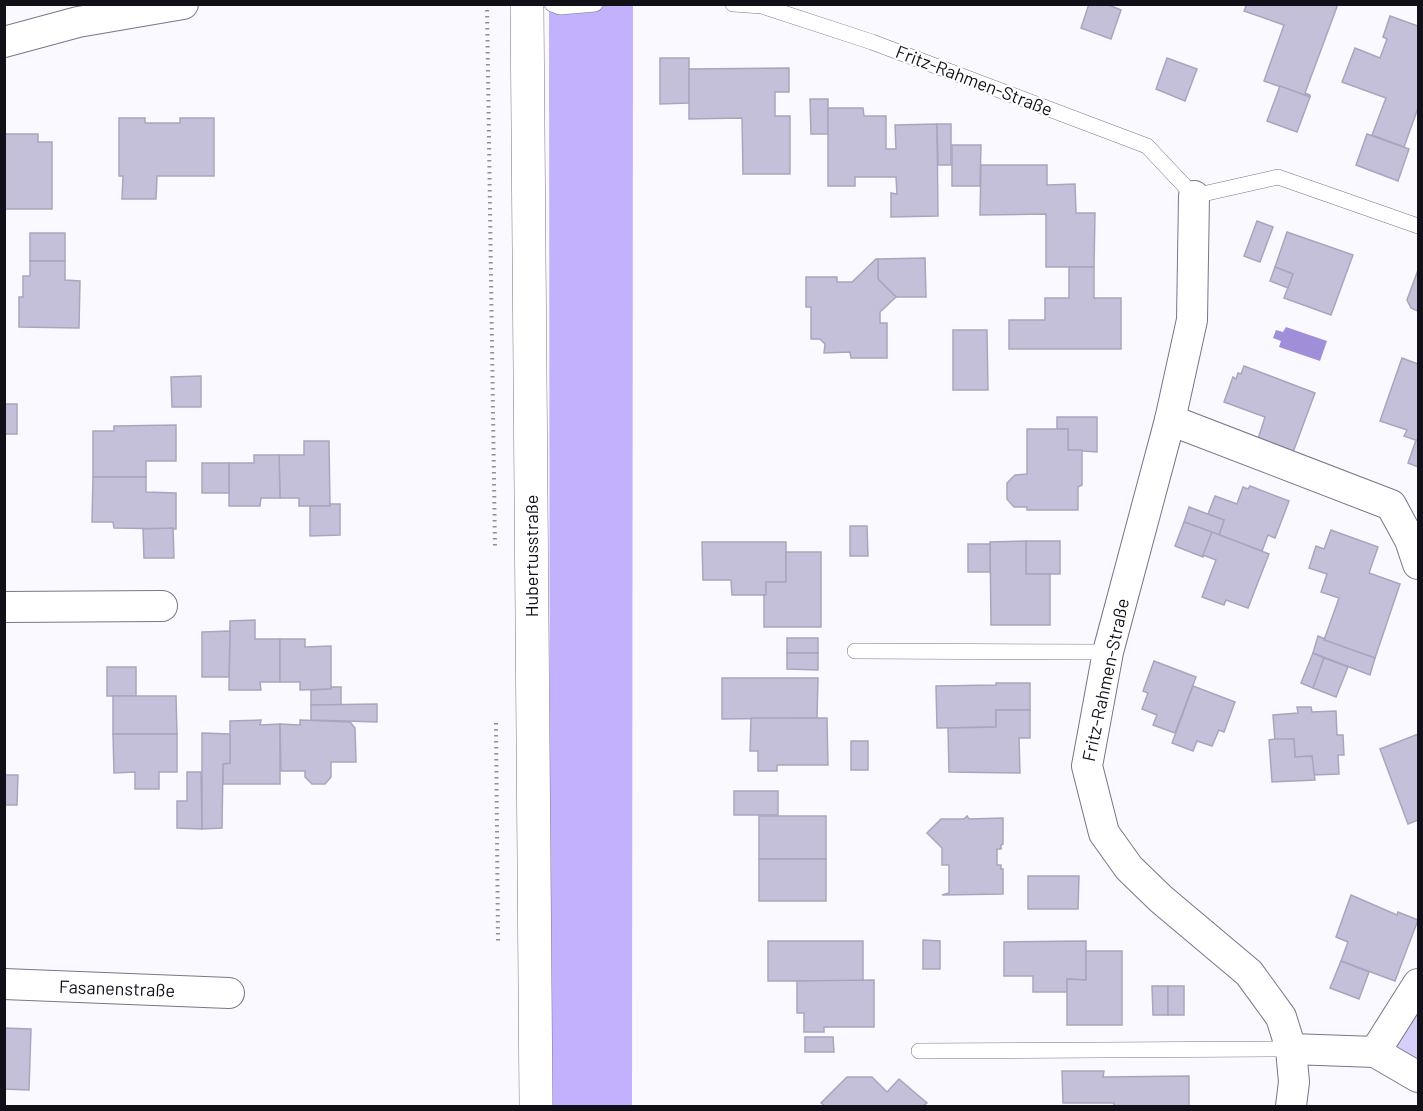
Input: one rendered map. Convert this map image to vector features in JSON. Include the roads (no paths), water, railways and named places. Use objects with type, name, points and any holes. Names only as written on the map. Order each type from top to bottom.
[{"type":"main road","name":"Hubertusstraße","points":[[527,4],[536,1107]]},
{"type":"street","points":[[4,42],[78,22],[183,4]]},
{"type":"street","name":"Fritz-Rahmen-Straße","points":[[1194,196],[1191,320],[1170,420],[1108,652],[1087,766],[1104,833],[1129,868],[1161,899],[1249,973],[1281,1017],[1292,1049],[1294,1082],[1291,1107]]},
{"type":"street","points":[[1170,420],[1391,505],[1416,545]]},
{"type":"street","points":[[4,607],[162,606]]},
{"type":"street","name":"Fasanenstraße","points":[[4,984],[229,993]]},
{"type":"street","points":[[1375,1052],[1419,984]]},
{"type":"street","points":[[1292,1049],[1375,1052],[1419,1077]]},
{"type":"lane","points":[[552,4],[560,7],[595,4]]},
{"type":"lane","name":"Fritz-Rahmen-Straße","points":[[733,4],[762,6],[872,42],[1147,146],[1194,196]]},
{"type":"lane","points":[[1194,196],[1278,177],[1419,226]]},
{"type":"lane","points":[[855,651],[1108,652]]},
{"type":"lane","points":[[919,1051],[1292,1049]]}]
